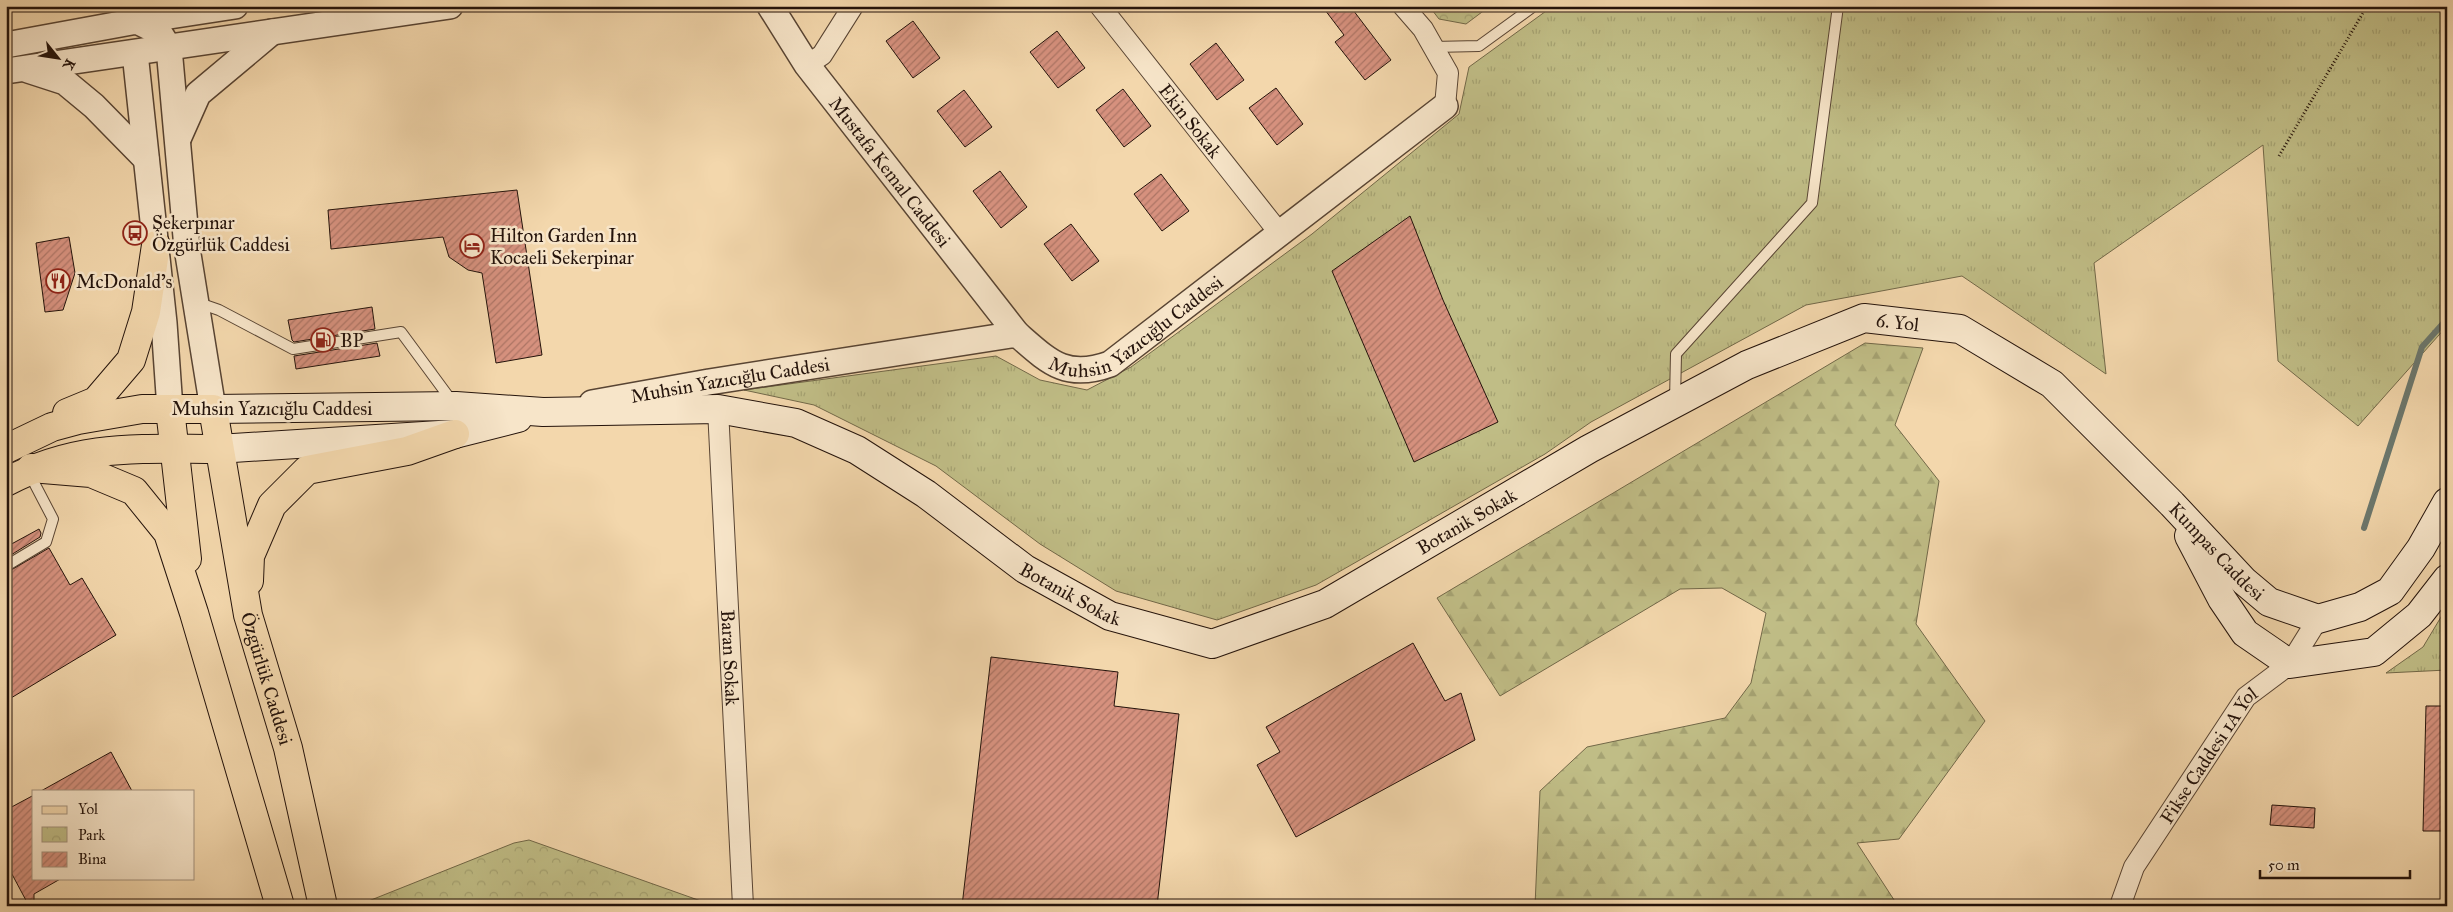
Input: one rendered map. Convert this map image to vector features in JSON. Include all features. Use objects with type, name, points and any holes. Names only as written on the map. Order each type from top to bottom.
[{"type":"main road","points":[[6,448],[46,421],[96,401],[131,360],[146,312],[156,245]]},
{"type":"main road","name":"6. Yol","points":[[1589,449],[1747,365],[1864,318],[1960,330],[2052,384],[2172,504]]},
{"type":"main road","name":"Muhsin Yazıcığlu Caddesi","points":[[6,448],[52,427],[78,420],[142,409],[456,406],[543,412]]},
{"type":"main road","points":[[170,409],[173,449],[194,613]]},
{"type":"main road","name":"Özgürlük Caddesi","points":[[213,409],[218,449],[248,615],[288,748],[324,906]]},
{"type":"main road","name":"Botanik Sokak","points":[[543,412],[718,409],[796,422],[857,450],[926,494],[1025,569],[1110,616],[1212,644],[1325,604],[1589,449]]},
{"type":"main road","name":"Muhsin Yazıcığlu Caddesi","points":[[218,449],[455,434],[543,412]]},
{"type":"main road","points":[[248,615],[250,556],[272,505],[307,470],[407,451],[455,434]]},
{"type":"main road","points":[[22,473],[84,453],[120,448],[218,449]]},
{"type":"main road","points":[[22,473],[91,473],[134,491],[168,533],[194,613],[280,906]]},
{"type":"main road","points":[[2318,619],[2360,608],[2390,591],[2421,548],[2447,502]]},
{"type":"main road","name":"Kumpas Caddesi","points":[[2172,504],[2244,581],[2269,602],[2318,619]]},
{"type":"main road","name":"Kumpas Caddesi","points":[[2172,504],[2222,599],[2244,633],[2290,664]]},
{"type":"main road","points":[[2290,664],[2374,652],[2420,614],[2447,579]]},
{"type":"street","points":[[6,44],[235,6]]},
{"type":"street","points":[[14,69],[450,6]]},
{"type":"street","name":"Mustafa Kemal Caddesi","points":[[770,6],[807,65],[1017,334]]},
{"type":"street","points":[[807,65],[822,54],[853,6]]},
{"type":"street","name":"Ekin Sokak","points":[[1100,6],[1281,235]]},
{"type":"street","points":[[1403,6],[1423,29],[1448,73],[1446,106]]},
{"type":"street","points":[[138,21],[159,32],[169,48],[187,248],[213,409]]},
{"type":"street","points":[[177,141],[198,94],[273,31]]},
{"type":"street","points":[[135,53],[156,245],[170,409]]},
{"type":"street","points":[[14,69],[65,82],[94,106],[146,159]]},
{"type":"street","name":"Muhsin Yazıcığlu Caddesi","points":[[543,412],[709,382],[1017,334],[1040,354],[1068,370],[1093,370],[1110,364],[1281,235],[1446,106]]},
{"type":"street","name":"Baran Sokak","points":[[718,409],[743,906]]},
{"type":"street","name":"Fikse Caddesi 1A Yol","points":[[2120,906],[2134,867],[2246,697],[2290,664],[2318,619]]},
{"type":"lane","points":[[1434,47],[1480,46],[1534,6]]},
{"type":"lane","points":[[1675,403],[1676,354],[1812,203],[1838,6]]},
{"type":"lane","points":[[196,302],[219,310],[293,349],[401,332],[456,406]]},
{"type":"lane","points":[[6,566],[46,542],[52,519],[22,473]]},
{"type":"path","points":[[2279,156],[2367,6]]},
{"type":"green space","points":[[1429,6],[1490,6],[1466,24],[1439,19]]},
{"type":"green space","points":[[1553,6],[2447,6],[2447,326],[2358,426],[2278,361],[2263,145],[2094,263],[2106,374],[1962,276],[1806,305],[1591,422],[1545,454],[1316,585],[1217,620],[1116,591],[1040,544],[936,466],[814,405],[744,390],[996,356],[1040,380],[1087,390],[1131,367],[1312,234],[1459,114],[1469,67]]},
{"type":"green space","points":[[1865,343],[1923,348],[1895,425],[1939,481],[1916,624],[1985,721],[1899,839],[1857,843],[1898,906],[1535,906],[1540,791],[1587,747],[1725,718],[1751,683],[1766,613],[1722,588],[1680,589],[1500,696],[1437,598]]},
{"type":"green space","points":[[2447,607],[2447,670],[2386,673],[2423,647]]},
{"type":"green space","points":[[529,840],[715,906],[356,906],[514,843]]},
{"type":"building","points":[[1322,6],[1350,6],[1391,60],[1365,80],[1335,42],[1344,35]]},
{"type":"building","points":[[913,21],[940,58],[913,78],[886,41]]},
{"type":"building","points":[[1057,31],[1085,68],[1058,88],[1030,52]]},
{"type":"building","points":[[1216,43],[1244,80],[1217,100],[1190,64]]},
{"type":"building","points":[[1276,88],[1303,124],[1277,145],[1249,108]]},
{"type":"building","points":[[1123,89],[1151,126],[1124,147],[1096,110]]},
{"type":"building","points":[[964,90],[992,127],[965,147],[937,111]]},
{"type":"building","points":[[1000,171],[1027,207],[1001,228],[973,191]]},
{"type":"building","points":[[1161,174],[1189,211],[1162,231],[1134,194]]},
{"type":"building","points":[[517,190],[542,355],[496,363],[482,273],[468,270],[449,257],[443,237],[331,249],[328,210]]},
{"type":"building","points":[[1410,216],[1443,300],[1498,422],[1414,462],[1332,271]]},
{"type":"building","points":[[1071,224],[1099,261],[1072,281],[1044,244]]},
{"type":"building","points":[[69,237],[75,273],[63,310],[45,312],[36,243]]},
{"type":"building","points":[[372,307],[375,329],[294,342],[292,340],[288,320]]},
{"type":"building","points":[[377,343],[380,356],[296,369],[294,356]]},
{"type":"building","points":[[39,529],[40,537],[6,558],[6,547]]},
{"type":"building","points":[[49,548],[70,585],[82,578],[116,635],[6,701],[6,573]]},
{"type":"building","points":[[1413,643],[1445,701],[1461,693],[1475,740],[1296,837],[1257,765],[1280,752],[1266,727]]},
{"type":"building","points":[[991,657],[1118,672],[1114,706],[1179,714],[1157,906],[962,906]]},
{"type":"building","points":[[2426,706],[2447,706],[2447,831],[2423,831]]},
{"type":"building","points":[[111,752],[131,790],[43,790]]},
{"type":"building","points":[[32,796],[32,880],[58,880],[34,894],[34,906],[29,906],[6,863],[6,810]]},
{"type":"building","points":[[2272,805],[2315,808],[2314,828],[2270,825]]},
{"type":"waterway","points":[[2364,528],[2422,347],[2447,319]]},
{"type":"place","name":"Şekerpınar Özgürlük Caddesi","points":[[135,233]]},
{"type":"place","name":"Hilton Garden Inn Kocaeli Sekerpinar","points":[[472,246]]},
{"type":"place","name":"McDonald's","points":[[58,281]]},
{"type":"place","name":"BP","points":[[323,340]]}]
